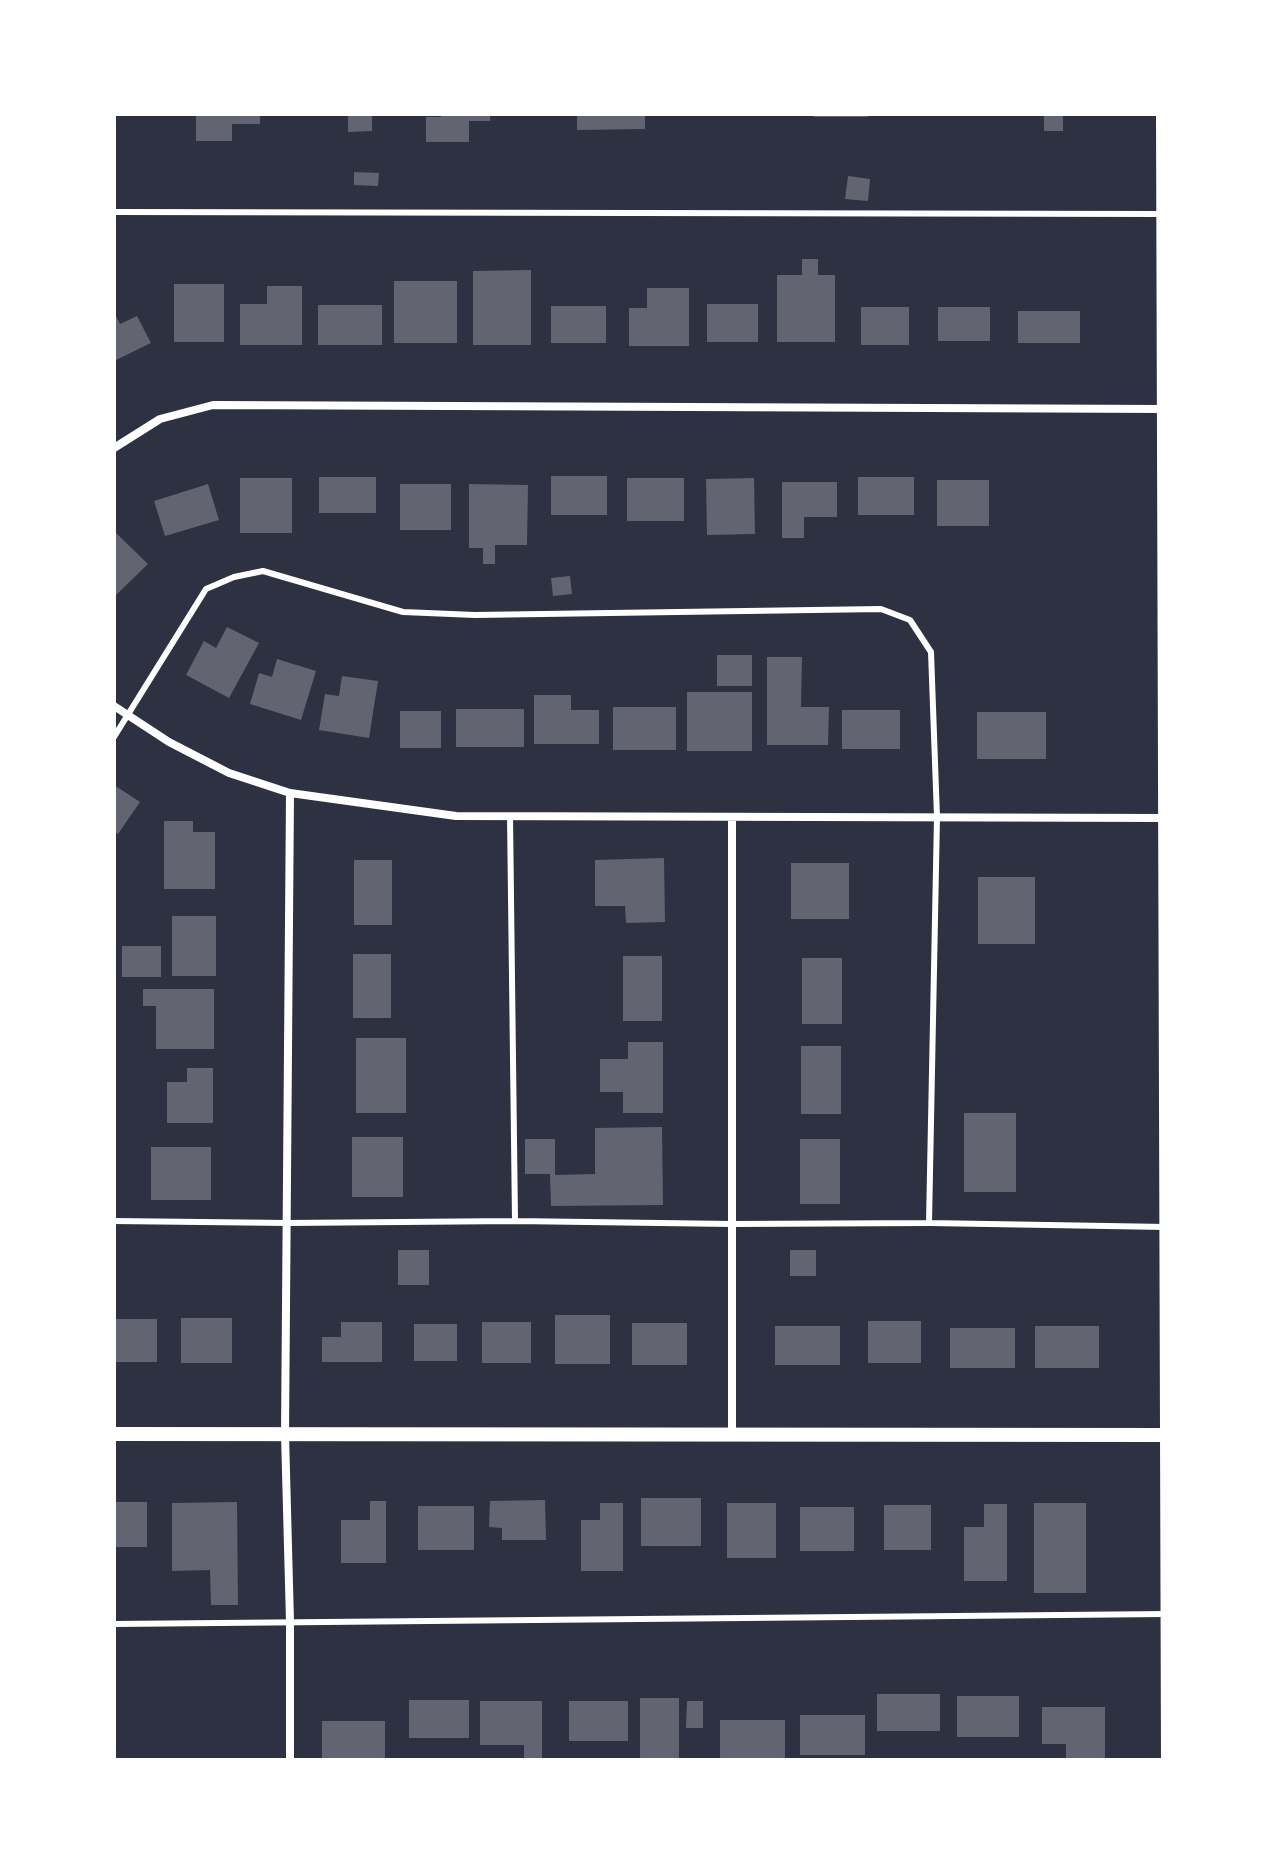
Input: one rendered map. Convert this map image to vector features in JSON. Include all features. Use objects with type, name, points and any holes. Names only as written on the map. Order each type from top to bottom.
[{"type":"main road","points":[[1164,114],[1169,167],[1164,214],[1165,409],[1169,464],[1169,1760]]},
{"type":"street","points":[[114,448],[160,419],[213,405],[1165,409]]},
{"type":"street","points":[[114,706],[169,742],[229,773],[290,793],[456,816],[1170,818]]},
{"type":"street","points":[[290,793],[285,1434],[290,1760]]},
{"type":"street","points":[[732,817],[732,1434]]},
{"type":"street","points":[[114,1434],[1169,1435]]},
{"type":"lane","points":[[114,212],[1164,214]]},
{"type":"lane","points":[[114,737],[206,589],[234,577],[263,571],[403,612],[475,615],[881,609],[910,620],[931,652],[937,817],[929,1223]]},
{"type":"lane","points":[[510,816],[515,1221]]},
{"type":"lane","points":[[114,1221],[929,1223],[1168,1227]]},
{"type":"lane","points":[[114,1624],[1168,1614]]},
{"type":"building","points":[[196,114],[260,114],[260,124],[232,124],[232,141],[196,141]]},
{"type":"building","points":[[348,114],[372,114],[372,131],[348,132]]},
{"type":"building","points":[[441,114],[490,114],[490,121],[469,121],[469,142],[426,142],[426,117],[441,117]]},
{"type":"building","points":[[577,114],[645,114],[645,129],[577,130]]},
{"type":"building","points":[[814,114],[868,114],[868,117],[814,117]]},
{"type":"building","points":[[1044,114],[1063,114],[1063,131],[1044,131]]},
{"type":"building","points":[[354,172],[379,173],[378,186],[354,185]]},
{"type":"building","points":[[848,176],[870,179],[868,201],[845,199]]},
{"type":"building","points":[[802,259],[818,259],[818,275],[835,275],[835,342],[777,342],[777,275],[802,275]]},
{"type":"building","points":[[531,270],[531,345],[473,345],[473,271]]},
{"type":"building","points":[[394,281],[457,281],[457,343],[394,343]]},
{"type":"building","points":[[174,284],[224,284],[224,342],[174,342]]},
{"type":"building","points":[[267,286],[302,286],[302,345],[240,345],[240,304],[267,304]]},
{"type":"building","points":[[647,288],[689,288],[689,346],[629,346],[629,308],[647,308]]},
{"type":"building","points":[[707,304],[758,304],[758,342],[707,342]]},
{"type":"building","points":[[318,305],[382,305],[382,345],[318,345]]},
{"type":"building","points":[[551,306],[606,306],[606,343],[551,343]]},
{"type":"building","points":[[861,307],[909,307],[909,345],[861,345]]},
{"type":"building","points":[[938,307],[990,307],[990,341],[938,341]]},
{"type":"building","points":[[1018,311],[1080,311],[1080,343],[1018,343]]},
{"type":"building","points":[[114,312],[120,324],[137,316],[151,343],[114,361]]},
{"type":"building","points":[[551,476],[607,476],[607,515],[551,515]]},
{"type":"building","points":[[319,477],[376,477],[376,513],[319,513]]},
{"type":"building","points":[[858,477],[914,477],[914,515],[858,515]]},
{"type":"building","points":[[240,478],[292,478],[292,533],[240,533]]},
{"type":"building","points":[[627,478],[684,478],[684,521],[627,521]]},
{"type":"building","points":[[754,478],[755,534],[707,535],[706,479]]},
{"type":"building","points":[[937,480],[989,480],[989,526],[937,526]]},
{"type":"building","points":[[782,482],[837,482],[837,517],[804,517],[804,538],[782,538]]},
{"type":"building","points":[[208,484],[219,520],[165,536],[154,501]]},
{"type":"building","points":[[400,484],[451,484],[451,530],[400,530]]},
{"type":"building","points":[[469,484],[528,485],[527,545],[495,545],[495,564],[483,564],[483,548],[469,548]]},
{"type":"building","points":[[114,531],[148,564],[114,597]]},
{"type":"building","points":[[570,576],[572,594],[553,596],[551,578]]},
{"type":"building","points":[[227,627],[259,643],[229,698],[186,675],[204,641],[216,648]]},
{"type":"building","points":[[717,655],[752,655],[752,686],[717,686]]},
{"type":"building","points":[[767,657],[802,657],[801,707],[829,707],[828,745],[767,745]]},
{"type":"building","points":[[277,659],[316,671],[301,720],[250,704],[259,673],[272,677]]},
{"type":"building","points":[[342,676],[378,681],[369,738],[319,730],[325,694],[339,696]]},
{"type":"building","points":[[687,692],[752,692],[752,751],[687,751]]},
{"type":"building","points":[[534,695],[571,695],[571,710],[599,710],[599,744],[534,744]]},
{"type":"building","points":[[613,707],[676,707],[676,750],[613,750]]},
{"type":"building","points":[[456,709],[524,709],[524,747],[456,747]]},
{"type":"building","points":[[842,710],[900,710],[900,749],[842,749]]},
{"type":"building","points":[[400,711],[441,711],[441,748],[400,748]]},
{"type":"building","points":[[977,712],[1046,712],[1046,759],[977,759]]},
{"type":"building","points":[[114,785],[140,802],[118,834],[114,831]]},
{"type":"building","points":[[164,821],[193,821],[193,832],[215,832],[215,889],[164,889]]},
{"type":"building","points":[[664,858],[665,922],[626,923],[625,906],[595,906],[595,860]]},
{"type":"building","points":[[354,860],[392,860],[392,925],[354,925]]},
{"type":"building","points":[[791,863],[849,863],[849,919],[791,919]]},
{"type":"building","points":[[978,877],[1035,877],[1035,944],[978,944]]},
{"type":"building","points":[[172,916],[216,916],[216,976],[172,976]]},
{"type":"building","points":[[122,946],[161,946],[161,977],[122,977]]},
{"type":"building","points":[[353,954],[391,954],[391,1018],[353,1018]]},
{"type":"building","points":[[623,956],[662,956],[662,1021],[623,1021]]},
{"type":"building","points":[[802,958],[842,958],[842,1024],[802,1024]]},
{"type":"building","points":[[143,989],[214,989],[214,1049],[156,1049],[156,1006],[143,1006]]},
{"type":"building","points":[[356,1038],[406,1038],[406,1113],[356,1113]]},
{"type":"building","points":[[628,1042],[663,1042],[663,1113],[623,1113],[623,1092],[600,1092],[600,1059],[628,1059]]},
{"type":"building","points":[[801,1046],[841,1046],[841,1114],[801,1114]]},
{"type":"building","points":[[187,1068],[213,1068],[213,1123],[167,1123],[167,1082],[187,1082]]},
{"type":"building","points":[[964,1113],[1016,1113],[1016,1192],[964,1192]]},
{"type":"building","points":[[662,1127],[663,1205],[551,1206],[550,1174],[525,1174],[525,1139],[555,1139],[555,1175],[595,1174],[595,1128]]},
{"type":"building","points":[[352,1137],[403,1137],[403,1197],[352,1197]]},
{"type":"building","points":[[800,1139],[840,1139],[840,1204],[800,1204]]},
{"type":"building","points":[[151,1147],[211,1147],[211,1200],[151,1200]]},
{"type":"building","points":[[398,1250],[429,1250],[429,1285],[398,1285]]},
{"type":"building","points":[[790,1250],[816,1250],[816,1276],[790,1276]]},
{"type":"building","points":[[555,1315],[610,1315],[610,1364],[555,1364]]},
{"type":"building","points":[[181,1318],[232,1318],[232,1363],[181,1363]]},
{"type":"building","points":[[114,1319],[157,1319],[157,1362],[114,1362]]},
{"type":"building","points":[[868,1321],[921,1321],[921,1363],[868,1363]]},
{"type":"building","points":[[341,1322],[382,1322],[382,1362],[322,1362],[322,1337],[341,1337]]},
{"type":"building","points":[[482,1322],[531,1322],[531,1363],[482,1363]]},
{"type":"building","points":[[632,1323],[687,1323],[687,1365],[632,1365]]},
{"type":"building","points":[[414,1324],[457,1324],[457,1361],[414,1361]]},
{"type":"building","points":[[775,1326],[840,1326],[840,1365],[775,1365]]},
{"type":"building","points":[[1035,1326],[1099,1326],[1099,1368],[1035,1368]]},
{"type":"building","points":[[950,1328],[1015,1328],[1015,1368],[950,1368]]},
{"type":"building","points":[[641,1498],[701,1498],[701,1546],[641,1546]]},
{"type":"building","points":[[545,1500],[546,1540],[502,1540],[502,1528],[489,1527],[490,1501]]},
{"type":"building","points":[[370,1501],[386,1501],[386,1563],[341,1563],[341,1520],[370,1520]]},
{"type":"building","points":[[114,1502],[147,1502],[147,1547],[114,1547]]},
{"type":"building","points":[[237,1502],[238,1605],[211,1605],[210,1570],[172,1571],[172,1503]]},
{"type":"building","points":[[600,1503],[623,1503],[623,1571],[581,1571],[581,1520],[600,1520]]},
{"type":"building","points":[[727,1503],[776,1503],[776,1558],[727,1558]]},
{"type":"building","points":[[1034,1503],[1086,1503],[1086,1593],[1034,1593]]},
{"type":"building","points":[[984,1504],[1007,1504],[1007,1581],[964,1581],[964,1527],[984,1527]]},
{"type":"building","points":[[884,1505],[931,1505],[931,1550],[884,1550]]},
{"type":"building","points":[[418,1506],[474,1506],[474,1550],[418,1550]]},
{"type":"building","points":[[800,1507],[854,1507],[854,1551],[800,1551]]},
{"type":"building","points":[[877,1694],[940,1694],[940,1731],[877,1731]]},
{"type":"building","points":[[957,1696],[1019,1696],[1019,1737],[957,1737]]},
{"type":"building","points":[[640,1698],[679,1698],[679,1760],[640,1760]]},
{"type":"building","points":[[409,1700],[469,1700],[469,1738],[409,1738]]},
{"type":"building","points":[[480,1701],[542,1701],[542,1760],[524,1760],[524,1745],[480,1745]]},
{"type":"building","points":[[569,1701],[628,1701],[628,1741],[569,1741]]},
{"type":"building","points":[[687,1701],[703,1701],[703,1728],[686,1728]]},
{"type":"building","points":[[1042,1707],[1105,1707],[1105,1760],[1066,1760],[1066,1744],[1042,1744]]},
{"type":"building","points":[[800,1715],[865,1715],[865,1755],[800,1755]]},
{"type":"building","points":[[720,1720],[785,1720],[785,1760],[720,1760]]},
{"type":"building","points":[[322,1721],[385,1721],[385,1760],[322,1760]]}]
